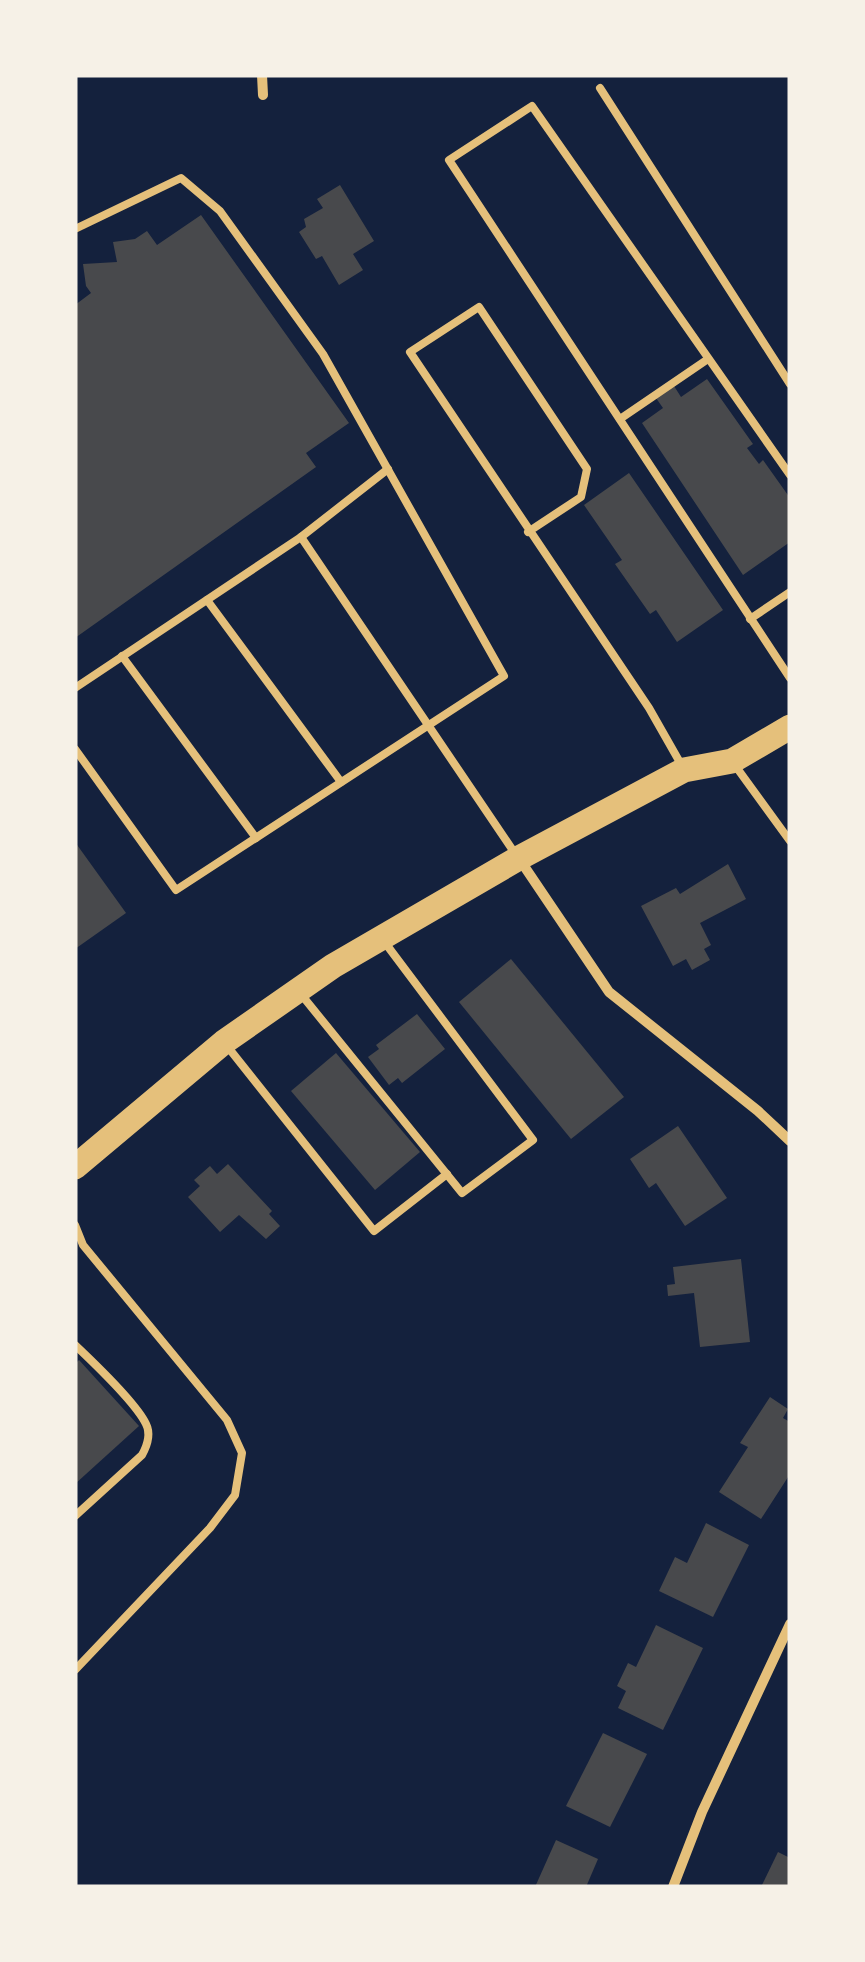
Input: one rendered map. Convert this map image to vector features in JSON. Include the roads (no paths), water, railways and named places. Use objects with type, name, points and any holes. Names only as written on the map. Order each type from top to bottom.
[{"type":"main road","points":[[75,1167],[224,1042],[380,937],[684,770],[732,761],[790,727]]},
{"type":"street","points":[[262,75],[263,95]]},
{"type":"street","points":[[519,858],[609,992],[790,1140]]},
{"type":"street","points":[[673,1887],[702,1812],[790,1624]]},
{"type":"lane","points":[[600,88],[790,384]]},
{"type":"lane","points":[[790,475],[532,106],[449,160],[790,678]]},
{"type":"lane","points":[[75,228],[181,178],[220,211],[323,354],[504,676],[176,890],[75,749]]},
{"type":"lane","points":[[528,532],[581,497],[587,469],[480,307],[410,352],[528,532],[649,708],[684,770]]},
{"type":"lane","points":[[620,420],[708,359]]},
{"type":"lane","points":[[75,688],[301,537],[388,469]]},
{"type":"lane","points":[[301,537],[519,858]]},
{"type":"lane","points":[[750,619],[790,592]]},
{"type":"lane","points":[[206,600],[341,782]]},
{"type":"lane","points":[[122,656],[256,838]]},
{"type":"lane","points":[[732,761],[790,841]]},
{"type":"lane","points":[[298,990],[462,1193],[534,1140],[380,937]]},
{"type":"lane","points":[[224,1042],[374,1231],[447,1174]]},
{"type":"lane","points":[[75,1225],[83,1245],[227,1420],[242,1453],[235,1495],[210,1528],[75,1670]]},
{"type":"lane","points":[[75,1345],[98,1366],[148,1426],[148,1444],[142,1455],[75,1516]]}]
